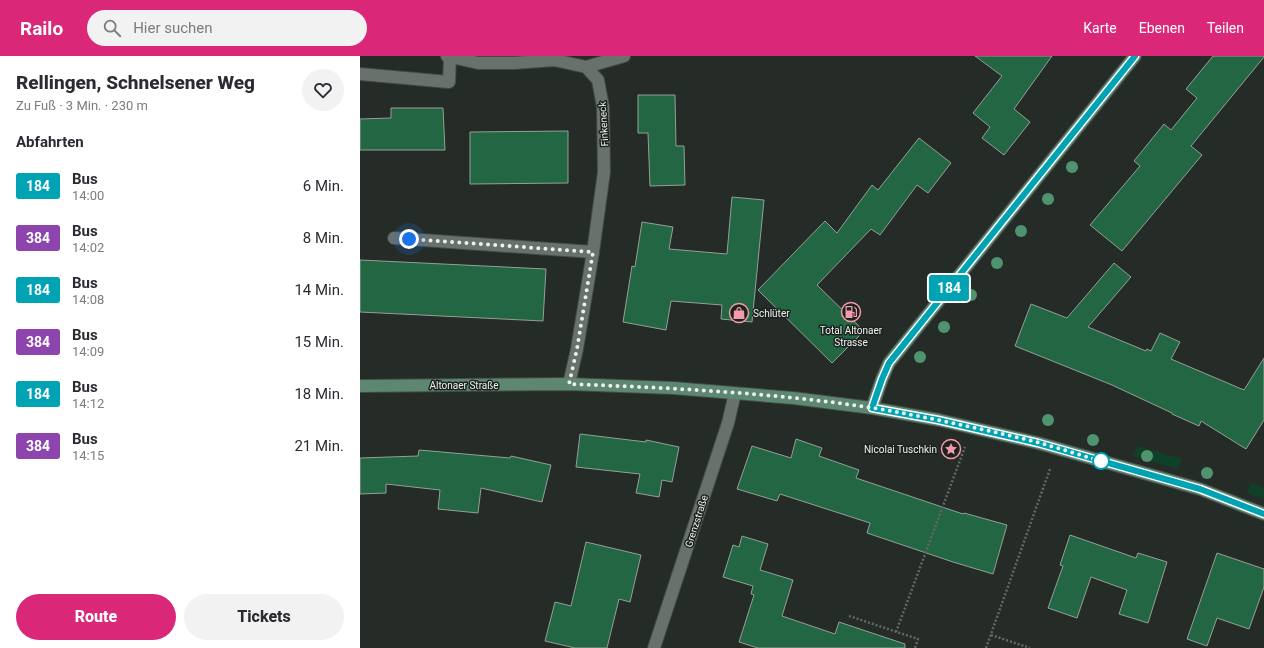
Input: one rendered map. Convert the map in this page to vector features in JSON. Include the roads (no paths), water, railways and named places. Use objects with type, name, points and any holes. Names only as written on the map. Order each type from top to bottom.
[{"type":"main road","points":[[872,408],[889,363],[1135,56]]},
{"type":"main road","name":"Altonaer Straße","points":[[360,386],[569,384],[666,388],[816,400],[887,410],[1038,443],[1200,489],[1264,514]]},
{"type":"street","points":[[360,74],[449,82],[448,57],[478,63],[514,63],[554,60],[586,67],[624,56]]},
{"type":"street","name":"Finkeneck","points":[[586,67],[598,80],[603,107],[604,172],[593,252]]},
{"type":"street","points":[[394,238],[593,252],[577,349],[569,384]]},
{"type":"street","name":"Grenzstraße","points":[[654,648],[728,424],[735,393]]},
{"type":"place","name":"Total Altonaer Strasse","points":[[851,312]]},
{"type":"place","name":"Schlüter","points":[[739,313]]},
{"type":"place","name":"Nicolai Tuschkin","points":[[951,449]]}]
